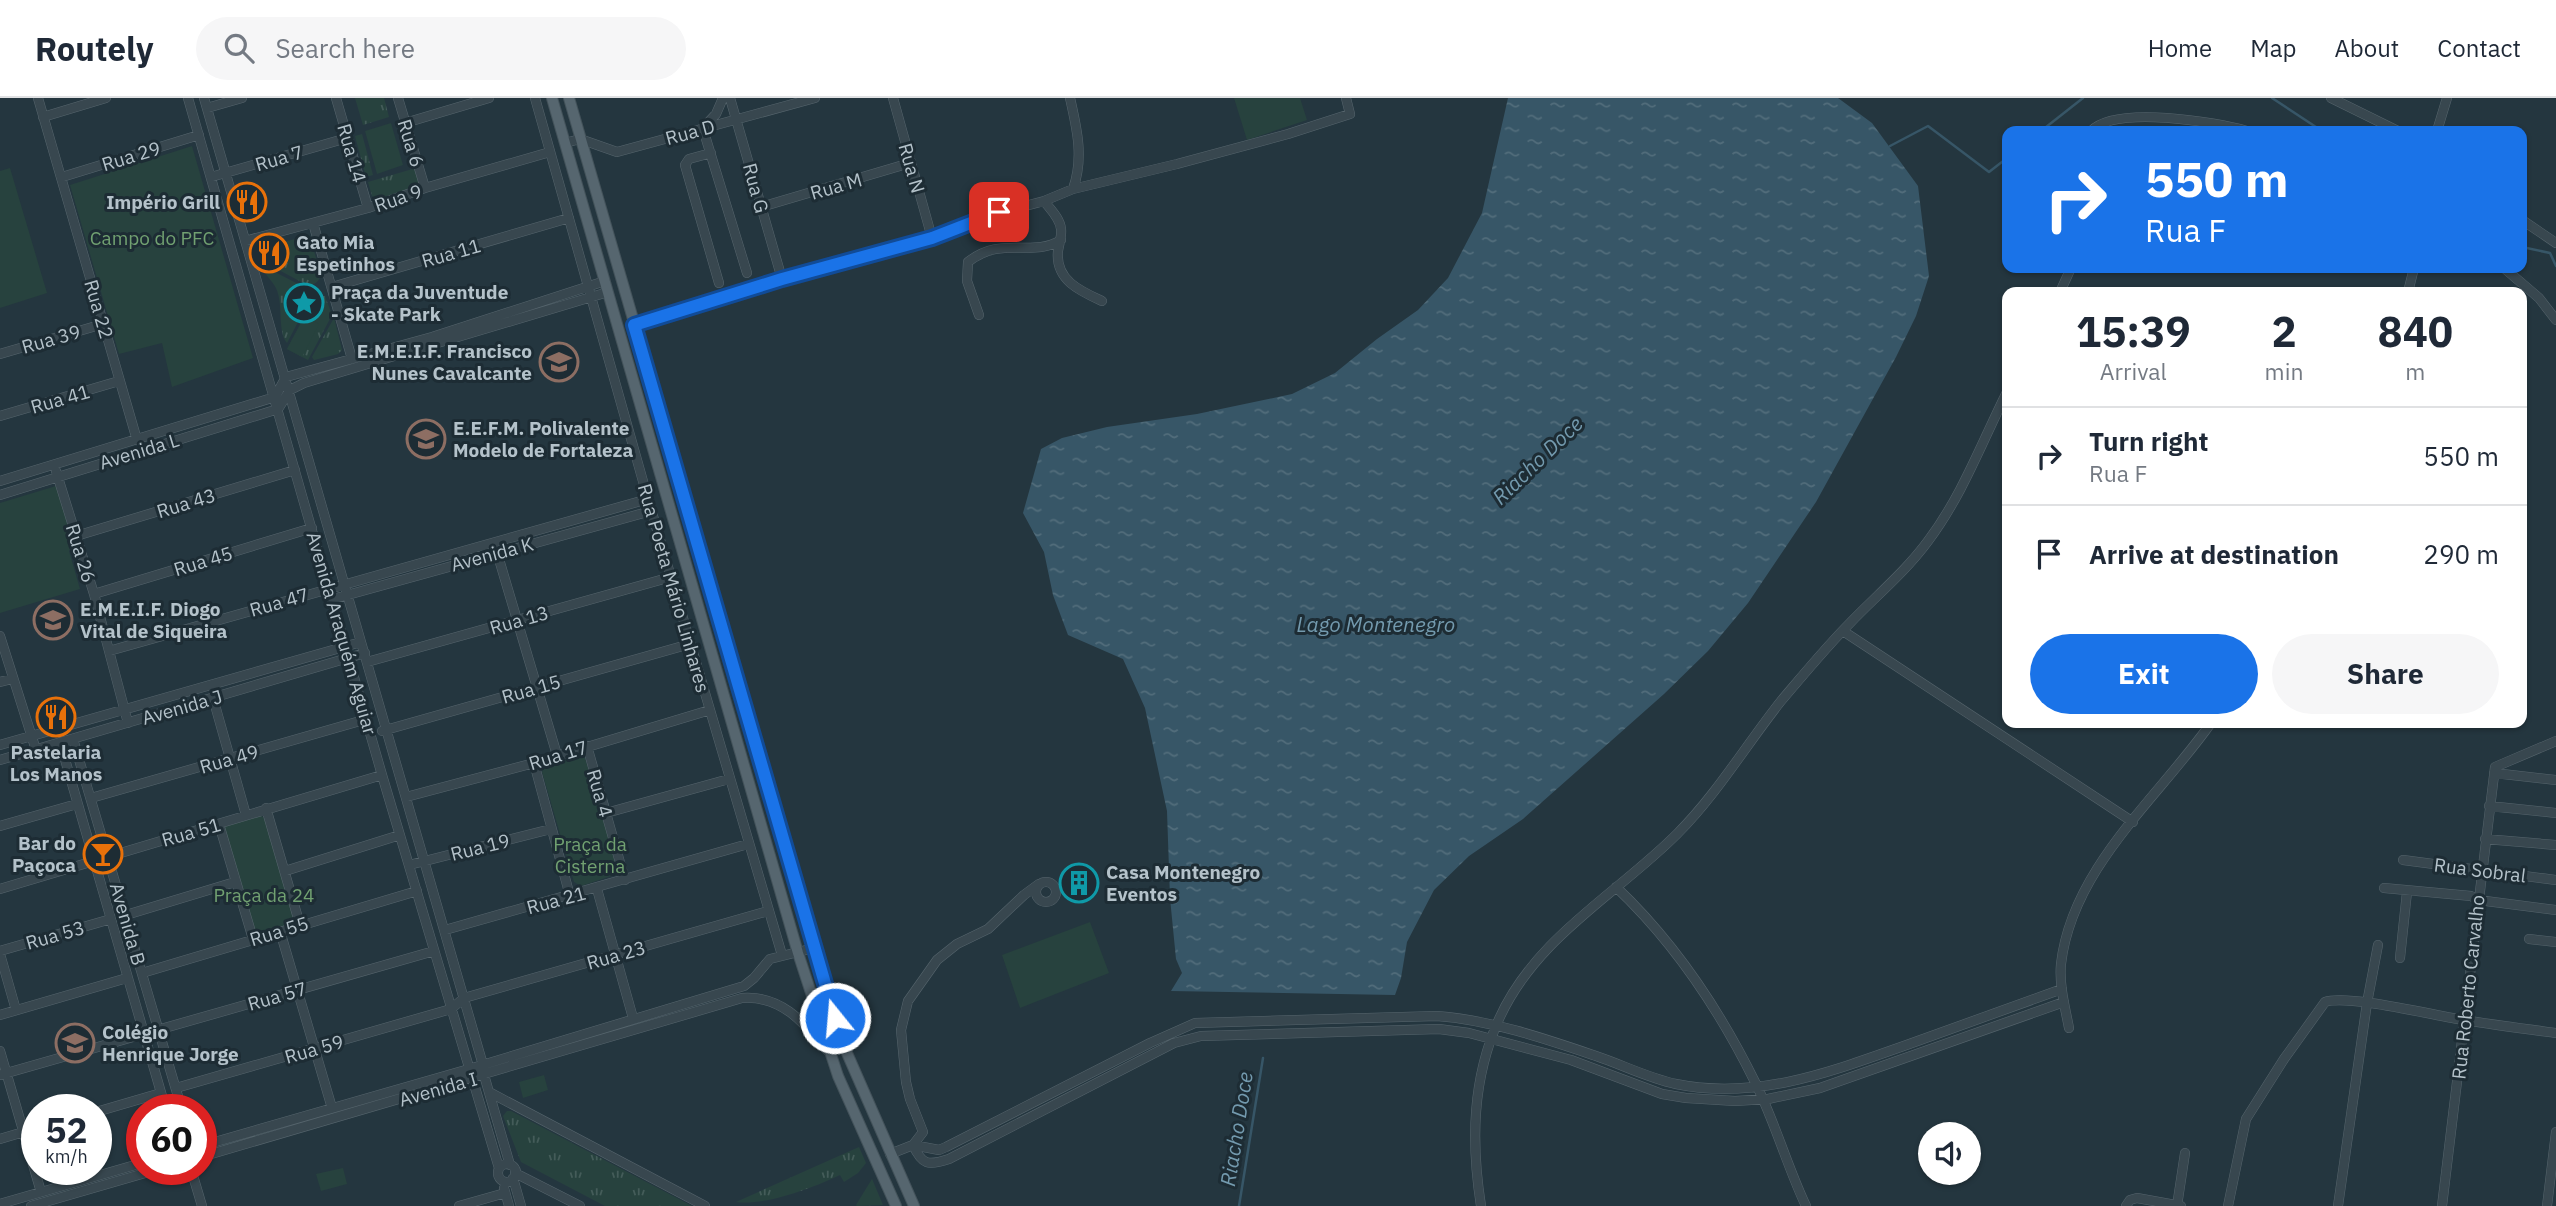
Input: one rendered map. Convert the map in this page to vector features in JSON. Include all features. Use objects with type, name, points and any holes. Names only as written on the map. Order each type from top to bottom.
[{"type":"main road","points":[[552,98],[798,953],[829,1052],[896,1206]]},
{"type":"main road","points":[[569,98],[843,1044],[914,1206]]},
{"type":"main road","points":[[740,750],[757,746]]},
{"type":"street","name":"Rua 22","points":[[38,98],[137,440]]},
{"type":"street","points":[[43,117],[106,98]]},
{"type":"street","name":"Avenida Araquém Aguiar","points":[[188,98],[382,775],[499,1168]]},
{"type":"street","name":"Avenida Araquém Aguiar","points":[[204,98],[484,1065],[484,1076],[521,1206]]},
{"type":"street","points":[[207,108],[242,98]]},
{"type":"street","name":"Rua 14","points":[[336,98],[368,208]]},
{"type":"street","name":"Rua 6","points":[[398,98],[425,188]]},
{"type":"street","points":[[405,123],[489,98]]},
{"type":"street","name":"Rua Poeta Mário Linhares","points":[[535,98],[651,511],[782,955]]},
{"type":"street","points":[[723,98],[716,114],[703,129],[747,273]]},
{"type":"street","name":"Rua G","points":[[730,98],[782,279]]},
{"type":"street","name":"Rua D","points":[[580,139],[617,152],[815,98]]},
{"type":"street","name":"Rua N","points":[[893,98],[932,238]]},
{"type":"street","points":[[1070,98],[1080,153],[1078,175],[1073,189]]},
{"type":"street","points":[[634,325],[782,279],[932,238],[999,212],[1044,201],[1073,189],[1177,164],[1350,114],[1346,98]]},
{"type":"street","points":[[2331,98],[2388,126]]},
{"type":"street","points":[[2439,126],[2447,98]]},
{"type":"street","points":[[2099,126],[2147,116],[2220,126]]},
{"type":"street","name":"Rua 29","points":[[62,177],[199,135]]},
{"type":"street","name":"Rua 7","points":[[211,177],[347,138]]},
{"type":"street","points":[[565,144],[580,139]]},
{"type":"street","name":"Rua 9","points":[[244,240],[368,208],[425,188],[550,152]]},
{"type":"street","points":[[711,153],[689,159],[685,165],[719,283]]},
{"type":"street","name":"Rua M","points":[[761,207],[910,163]]},
{"type":"street","points":[[1044,201],[1061,228],[1059,264],[1065,278],[1075,289],[1102,301]]},
{"type":"street","name":"Rua 11","points":[[332,287],[569,218]]},
{"type":"street","points":[[313,223],[352,359]]},
{"type":"street","points":[[2527,223],[2556,243]]},
{"type":"street","points":[[979,315],[967,281],[968,262],[989,250],[1005,246],[1042,247],[1060,240]]},
{"type":"street","points":[[2510,273],[2526,287]]},
{"type":"street","points":[[278,409],[290,390],[303,383],[589,286],[606,287]]},
{"type":"street","points":[[275,397],[285,377],[433,341],[592,297],[606,287]]},
{"type":"street","points":[[2527,288],[2556,320]]},
{"type":"street","points":[[249,310],[264,306]]},
{"type":"street","name":"Rua 39","points":[[0,354],[103,324]]},
{"type":"street","name":"Rua 41","points":[[0,416],[120,381]]},
{"type":"street","name":"Avenida L","points":[[1,478],[55,466],[275,397]]},
{"type":"street","points":[[1481,1206],[1475,1137],[1478,1084],[1491,1039],[1518,985],[1562,932],[1676,835],[1700,810],[1782,700],[1843,631],[1905,570],[1938,527],[1972,466],[2002,403]]},
{"type":"street","name":"Avenida L","points":[[0,495],[278,409]]},
{"type":"street","name":"Rua 26","points":[[55,466],[94,594],[128,723]]},
{"type":"street","name":"Rua 43","points":[[76,536],[295,470]]},
{"type":"street","name":"Avenida K","points":[[329,587],[648,499]]},
{"type":"street","name":"Avenida K","points":[[333,599],[651,511]]},
{"type":"street","name":"Rua 45","points":[[94,594],[312,528]]},
{"type":"street","points":[[495,541],[557,755]]},
{"type":"street","name":"Rua 13","points":[[366,658],[518,621],[671,577]]},
{"type":"street","name":"Rua 47","points":[[109,651],[329,587]]},
{"type":"street","points":[[1843,631],[2133,822]]},
{"type":"street","points":[[0,636],[36,750]]},
{"type":"street","name":"Avenida J","points":[[0,745],[361,642]]},
{"type":"street","name":"Rua 15","points":[[372,734],[690,644]]},
{"type":"street","name":"Avenida J","points":[[0,760],[349,658],[366,658]]},
{"type":"street","points":[[0,682],[12,678]]},
{"type":"street","points":[[213,698],[246,815]]},
{"type":"street","name":"Rua 17","points":[[406,797],[534,763],[710,710]]},
{"type":"street","name":"Rua 49","points":[[91,798],[367,719]]},
{"type":"street","points":[[2069,1028],[2061,965],[2074,913],[2104,860],[2207,728]]},
{"type":"street","name":"Avenida B","points":[[73,739],[178,1094]]},
{"type":"street","points":[[2494,770],[2556,741]]},
{"type":"street","name":"Avenida B","points":[[60,743],[161,1093]]},
{"type":"street","name":"Rua 4","points":[[587,746],[625,880]]},
{"type":"street","points":[[534,763],[570,896]]},
{"type":"street","points":[[2494,770],[2556,780]]},
{"type":"street","name":"Rua Roberto Carvalho","points":[[2442,1206],[2494,770]]},
{"type":"street","name":"Rua 51","points":[[0,889],[382,775]]},
{"type":"street","points":[[606,813],[729,779]]},
{"type":"street","points":[[0,826],[77,804]]},
{"type":"street","points":[[2489,806],[2556,813]]},
{"type":"street","points":[[266,808],[300,925]]},
{"type":"street","points":[[219,824],[253,939]]},
{"type":"street","name":"Rua 19","points":[[409,865],[551,829]]},
{"type":"street","points":[[285,872],[400,835]]},
{"type":"street","points":[[2485,839],[2556,845]]},
{"type":"street","name":"Rua 21","points":[[445,930],[748,844]]},
{"type":"street","name":"Rua Sobral","points":[[2403,860],[2556,880]]},
{"type":"street","points":[[125,915],[235,882]]},
{"type":"street","points":[[891,1154],[913,1145],[923,1132],[906,1082],[901,1030],[908,1001],[936,960],[957,944],[988,929],[1017,900],[1039,884]]},
{"type":"street","points":[[1616,887],[1632,902],[1681,962],[1725,1028],[1758,1088],[1806,1206]]},
{"type":"street","points":[[2384,888],[2471,896],[2478,900],[2556,910]]},
{"type":"street","points":[[597,889],[633,1018]]},
{"type":"street","name":"Rua 55","points":[[142,973],[417,891]]},
{"type":"street","points":[[2400,958],[2407,892]]},
{"type":"street","name":"Rua 23","points":[[464,998],[768,911]]},
{"type":"street","name":"Rua 53","points":[[0,953],[111,919]]},
{"type":"street","points":[[280,931],[332,1108]]},
{"type":"street","points":[[2529,939],[2556,943]]},
{"type":"street","points":[[2338,1206],[2378,944]]},
{"type":"street","points":[[782,955],[814,948]]},
{"type":"street","name":"Rua 57","points":[[4,1074],[434,951]]},
{"type":"street","points":[[0,953],[16,1010]]},
{"type":"street","name":"Avenida I","points":[[217,1152],[470,1074],[484,1065],[633,1018],[744,986],[770,959],[782,955]]},
{"type":"street","points":[[0,1015],[127,978]]},
{"type":"street","points":[[913,1145],[939,1150],[946,1147],[1150,1043],[1195,1023],[1437,1016],[1462,1018],[1597,1056],[1674,1084],[1699,1088],[1758,1088],[1812,1077],[2062,989]]},
{"type":"street","points":[[451,1009],[464,998]]},
{"type":"street","name":"Avenida I","points":[[217,1141],[332,1108],[470,1074],[484,1076],[742,998],[771,1000],[781,1004],[801,1020],[829,1052]]},
{"type":"street","points":[[2228,1206],[2246,1119],[2316,1011],[2325,1002],[2337,1000],[2367,1003],[2466,1021],[2556,1033]]},
{"type":"street","points":[[913,1145],[918,1157],[930,1164],[949,1160],[1174,1043],[1201,1036],[1439,1029],[1491,1039],[1571,1060],[1662,1094],[1709,1100],[1763,1099],[1821,1088],[2064,1002]]},
{"type":"street","points":[[670,1007],[673,1018]]},
{"type":"street","name":"Rua 59","points":[[176,1088],[451,1009]]},
{"type":"street","points":[[0,1051],[4,1074],[21,1123]]},
{"type":"street","points":[[489,1092],[705,1206]]},
{"type":"street","points":[[112,1107],[161,1093]]},
{"type":"street","points":[[2547,1206],[2556,1132]]},
{"type":"street","points":[[0,1139],[21,1133]]},
{"type":"street","points":[[2126,1206],[2130,1200],[2137,1198],[2179,1206],[2185,1153]]},
{"type":"street","points":[[509,1206],[498,1175],[499,1168],[504,1164],[513,1172],[580,1206]]},
{"type":"street","points":[[0,1204],[126,1168]]},
{"type":"street","points":[[502,1180],[508,1181],[513,1172]]},
{"type":"street","points":[[32,1206],[126,1179]]},
{"type":"street","points":[[39,1185],[41,1192]]},
{"type":"street","points":[[196,1185],[202,1206]]},
{"type":"street","points":[[459,1206],[505,1193]]},
{"type":"green space","points":[[355,98],[384,98],[389,117],[363,125]]},
{"type":"green space","points":[[1234,98],[1300,98],[1307,120],[1247,140]]},
{"type":"green space","points":[[391,123],[403,165],[377,174],[365,131]]},
{"type":"green space","points":[[362,134],[373,175],[366,177],[355,136]]},
{"type":"green space","name":"Campo do PFC","points":[[192,146],[253,358],[172,387],[162,343],[119,354],[70,185]]},
{"type":"green space","points":[[10,168],[47,293],[0,308],[0,171]]},
{"type":"green space","points":[[416,168],[421,183],[418,189],[379,201],[372,196],[368,182]]},
{"type":"green space","points":[[309,235],[321,274],[313,284],[309,286],[260,260],[260,249]]},
{"type":"green space","points":[[261,265],[306,288],[312,295],[287,343],[282,332],[276,288]]},
{"type":"green space","points":[[325,296],[332,315],[308,360],[287,349],[313,300]]},
{"type":"green space","points":[[305,316],[319,324],[302,357],[287,349]]},
{"type":"green space","points":[[334,318],[342,350],[338,354],[314,360],[312,357]]},
{"type":"green space","points":[[56,486],[73,542],[69,551],[80,589],[0,613],[0,503]]},
{"type":"green space","name":"Praça da Cisterna","points":[[579,756],[585,758],[618,868],[614,875],[581,886],[574,882],[542,772],[545,765]]},
{"type":"green space","name":"Praça da 24","points":[[259,815],[265,818],[295,919],[292,924],[258,934],[251,930],[222,832],[226,825]]},
{"type":"green space","points":[[1090,922],[1109,973],[1020,1008],[1002,955]]},
{"type":"green space","points":[[544,1075],[548,1090],[523,1098],[519,1082]]},
{"type":"green space","points":[[507,1111],[692,1206],[605,1206],[521,1162],[503,1116]]},
{"type":"green space","points":[[859,1147],[866,1163],[858,1173],[844,1182],[840,1175],[775,1199],[736,1202]]},
{"type":"green space","points":[[343,1168],[347,1184],[321,1191],[316,1174]]},
{"type":"green space","points":[[872,1179],[883,1205],[857,1206],[856,1205]]},
{"type":"water","name":"Lago Montenegro","points":[[1508,98],[1838,98],[1872,123],[1918,186],[1929,276],[1916,316],[1816,502],[1748,603],[1708,651],[1664,694],[1523,819],[1469,856],[1434,890],[1407,942],[1395,995],[1171,991],[1182,973],[1176,959],[1170,898],[1167,811],[1145,708],[1123,659],[1068,635],[1053,595],[1044,552],[1023,513],[1041,449],[1062,438],[1107,427],[1197,414],[1292,394],[1335,373],[1418,310],[1448,278],[1482,213]]},
{"type":"waterway","name":"Riacho Doce","points":[[2047,126],[2083,98]]},
{"type":"waterway","name":"Riacho Doce","points":[[2272,98],[2314,126]]},
{"type":"waterway","name":"Riacho Doce","points":[[1890,146],[1928,126],[1989,172],[2002,162]]},
{"type":"waterway","name":"Riacho Doce","points":[[2527,248],[2550,253],[2556,266]]},
{"type":"waterway","name":"Riacho Doce","points":[[1239,1206],[1263,1058]]},
{"type":"place","name":"Império Grill","points":[[247,202]]},
{"type":"place","name":"Gato Mia Espetinhos","points":[[269,253]]},
{"type":"place","name":"Praça da Juventude - Skate Park","points":[[304,303]]},
{"type":"place","name":"E.M.E.I.F. Francisco Nunes Cavalcante","points":[[559,362]]},
{"type":"place","name":"E.E.F.M. Polivalente Modelo de Fortaleza","points":[[426,439]]},
{"type":"place","name":"E.M.E.I.F. Diogo Vital de Siqueira","points":[[53,620]]},
{"type":"place","name":"Pastelaria Los Manos","points":[[56,717]]},
{"type":"place","name":"Bar do Paçoca","points":[[103,854]]},
{"type":"place","name":"Casa Montenegro Eventos","points":[[1079,883]]},
{"type":"place","name":"Colégio Henrique Jorge","points":[[75,1043]]},
{"type":"route","points":[[835,1018],[634,325],[782,279],[932,238],[999,212]]}]
